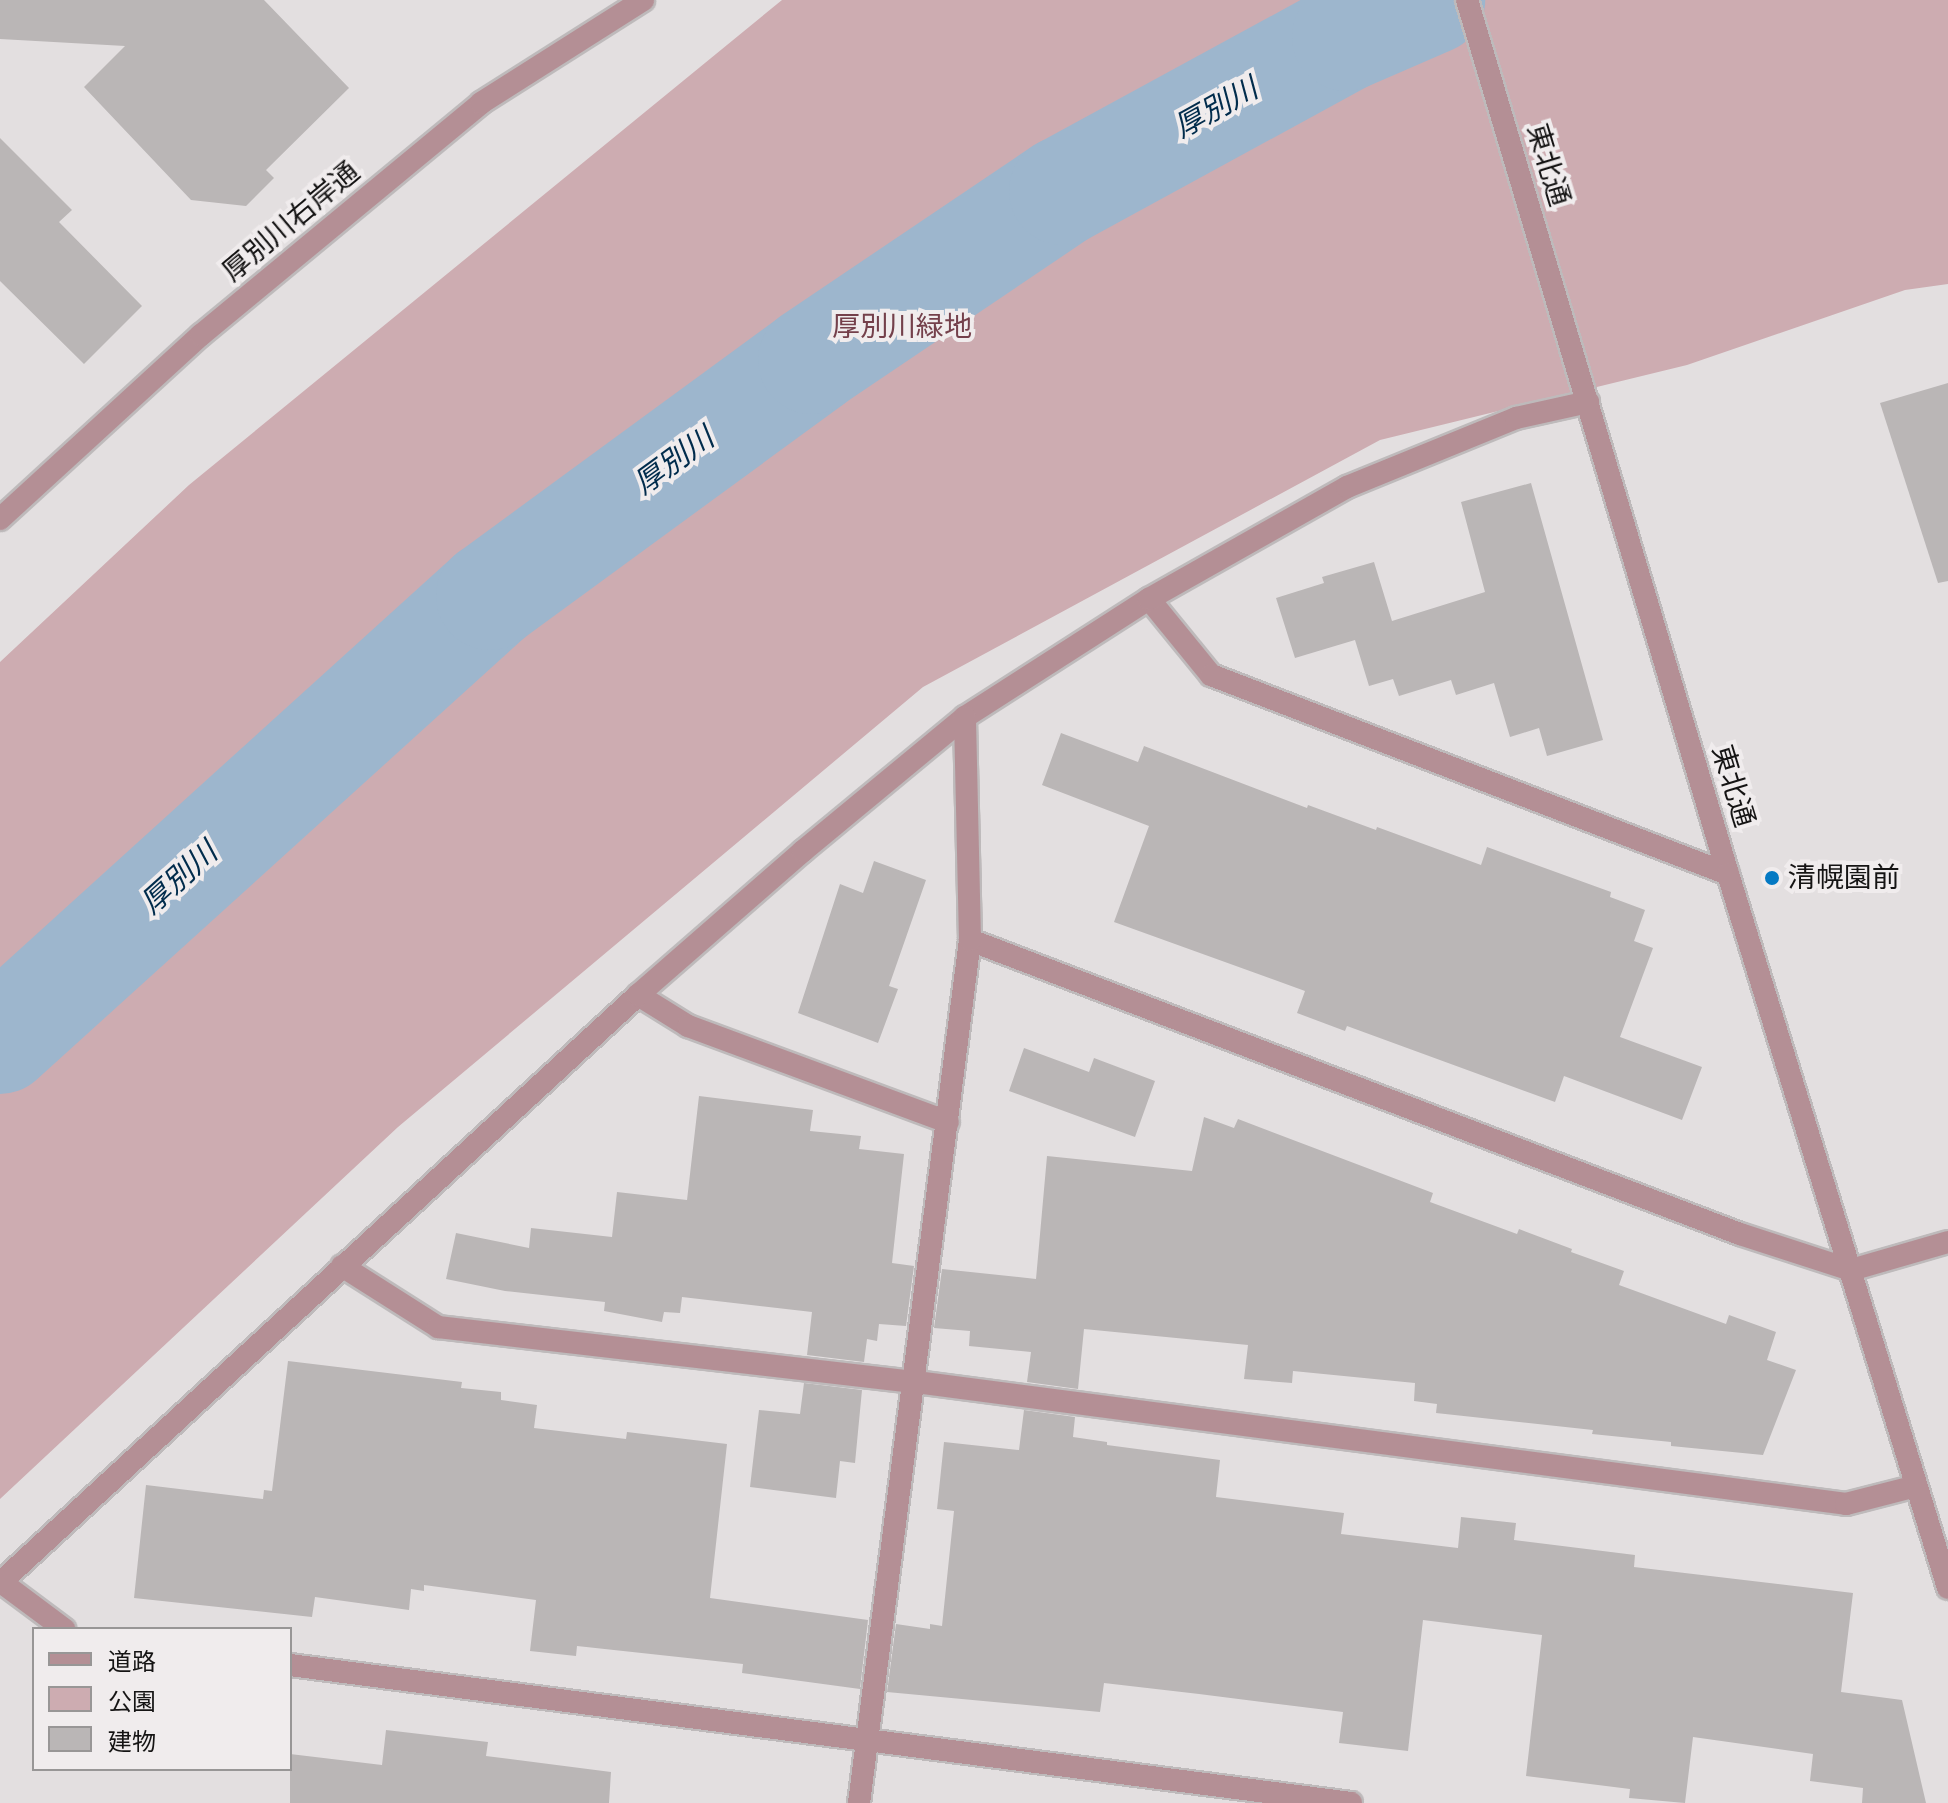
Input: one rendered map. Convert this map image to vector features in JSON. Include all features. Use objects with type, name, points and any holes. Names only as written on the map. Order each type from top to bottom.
[{"type":"street","name":"厚別川右岸通","points":[[0,519],[201,335],[481,103],[643,0]]},
{"type":"street","name":"東北通","points":[[1467,0],[1728,874],[1948,1588]]},
{"type":"street","points":[[61,1627],[0,1583],[638,995],[803,851],[965,717],[1149,599],[1347,487],[1516,418],[1588,402]]},
{"type":"street","points":[[1149,599],[1211,675],[1728,874]]},
{"type":"street","points":[[859,1803],[916,1382],[970,940],[965,717]]},
{"type":"street","points":[[970,940],[1740,1234],[1851,1270],[1948,1242]]},
{"type":"street","points":[[638,995],[688,1026],[948,1122]]},
{"type":"street","points":[[342,1266],[438,1327],[916,1382],[1846,1504],[1916,1486]]},
{"type":"street","points":[[292,1665],[1351,1803]]},
{"type":"green space","name":"厚別川緑地","points":[[782,0],[1948,0],[1948,284],[1905,290],[1687,365],[1380,440],[923,687],[398,1127],[0,1499],[0,662],[189,485]]},
{"type":"building","points":[[0,0],[264,0],[349,88],[266,170],[274,178],[246,206],[191,200],[84,87],[125,46],[0,39]]},
{"type":"building","points":[[0,138],[72,210],[59,222],[142,306],[84,364],[0,281]]},
{"type":"building","points":[[1948,383],[1948,581],[1938,583],[1880,403]]},
{"type":"building","points":[[1531,483],[1603,740],[1547,756],[1539,728],[1510,737],[1494,683],[1456,695],[1451,680],[1399,696],[1393,679],[1369,686],[1355,640],[1295,658],[1276,598],[1324,583],[1322,577],[1374,562],[1392,621],[1485,592],[1461,502]]},
{"type":"building","points":[[1061,733],[1138,762],[1144,746],[1307,808],[1308,805],[1376,830],[1377,827],[1481,865],[1487,847],[1611,892],[1610,897],[1645,910],[1634,941],[1653,948],[1620,1037],[1702,1067],[1682,1120],[1564,1076],[1555,1102],[1347,1026],[1345,1031],[1297,1013],[1305,991],[1114,922],[1149,826],[1042,785]]},
{"type":"building","points":[[874,861],[926,880],[889,986],[898,989],[878,1043],[798,1013],[840,884],[863,893]]},
{"type":"building","points":[[1024,1048],[1089,1072],[1094,1058],[1155,1081],[1135,1137],[1009,1091]]},
{"type":"building","points":[[699,1096],[813,1110],[810,1131],[861,1136],[859,1149],[904,1154],[892,1263],[914,1266],[906,1326],[879,1324],[877,1341],[867,1339],[864,1362],[807,1355],[812,1312],[682,1297],[680,1313],[664,1312],[662,1322],[604,1311],[605,1302],[505,1291],[446,1279],[456,1233],[529,1248],[531,1228],[612,1237],[617,1192],[687,1200]]},
{"type":"building","points":[[1204,1117],[1234,1128],[1238,1119],[1433,1193],[1430,1202],[1517,1234],[1519,1229],[1572,1249],[1571,1252],[1624,1271],[1619,1285],[1726,1324],[1729,1315],[1776,1332],[1767,1360],[1796,1370],[1763,1455],[1671,1446],[1671,1442],[1592,1434],[1593,1430],[1436,1413],[1437,1404],[1414,1401],[1415,1383],[1293,1371],[1292,1383],[1244,1379],[1248,1345],[1084,1329],[1078,1389],[1027,1382],[1031,1352],[969,1346],[970,1331],[934,1328],[942,1269],[1036,1279],[1047,1156],[1192,1171]]},
{"type":"building","points":[[288,1361],[462,1382],[461,1388],[501,1392],[501,1400],[537,1405],[534,1428],[626,1439],[627,1432],[727,1444],[710,1598],[868,1620],[860,1689],[742,1673],[743,1664],[577,1646],[576,1656],[530,1651],[536,1600],[424,1585],[424,1591],[411,1589],[409,1610],[315,1597],[312,1617],[134,1598],[146,1485],[263,1499],[264,1490],[272,1491]]},
{"type":"building","points":[[804,1383],[862,1390],[855,1463],[840,1461],[836,1498],[750,1487],[759,1410],[800,1414]]},
{"type":"building","points":[[1024,1410],[1075,1417],[1073,1437],[1107,1442],[1107,1445],[1220,1460],[1216,1497],[1344,1513],[1341,1534],[1458,1548],[1461,1517],[1516,1523],[1514,1540],[1635,1555],[1634,1567],[1853,1593],[1841,1692],[1902,1700],[1926,1803],[1862,1803],[1863,1788],[1810,1781],[1813,1754],[1693,1737],[1685,1803],[1629,1798],[1630,1789],[1526,1776],[1542,1635],[1423,1620],[1408,1751],[1339,1743],[1343,1712],[1104,1683],[1100,1712],[887,1692],[896,1624],[930,1629],[930,1624],[942,1626],[954,1511],[937,1509],[944,1442],[1019,1450]]},
{"type":"building","points":[[386,1730],[488,1742],[486,1756],[611,1772],[609,1803],[290,1803],[292,1754],[382,1765]]},
{"type":"waterway","name":"厚別川","points":[[0,1040],[490,596],[812,360],[1063,191],[1346,37],[1431,0]]},
{"type":"place","name":"清幌園前","points":[[1772,878]]}]
